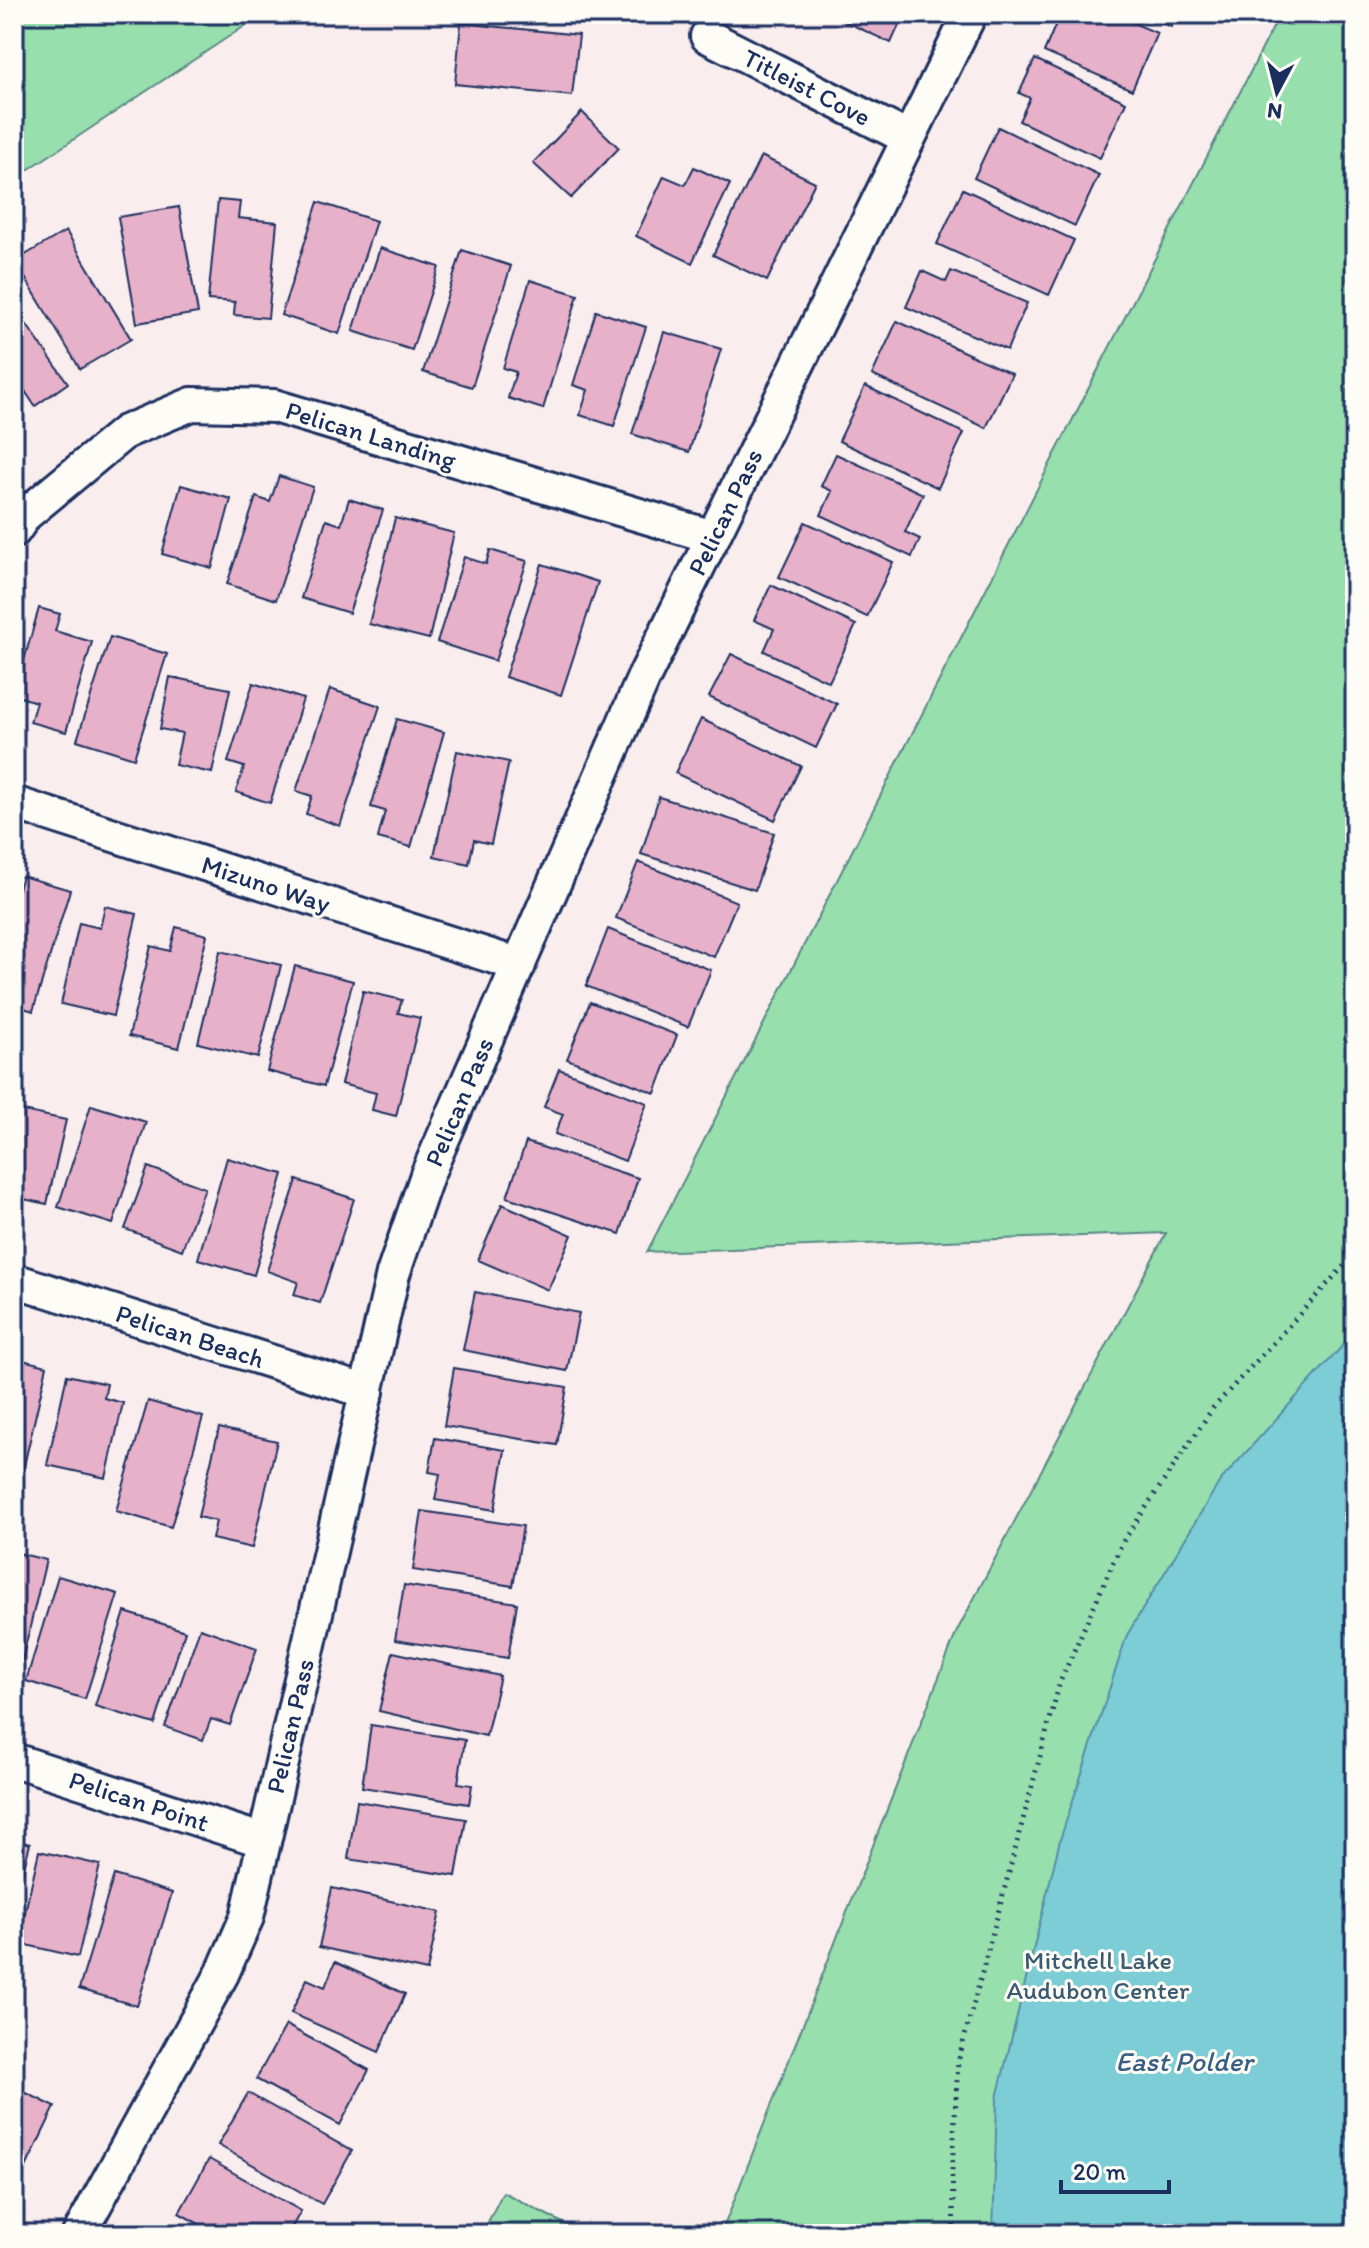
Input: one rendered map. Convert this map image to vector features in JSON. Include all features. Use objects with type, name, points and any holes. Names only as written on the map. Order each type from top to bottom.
[{"type":"street","name":"Pelican Pass","points":[[79,2234],[222,1974],[247,1917],[393,1274],[422,1189],[644,677],[970,14]]},
{"type":"street","name":"Titleist Cove","points":[[707,36],[908,138]]},
{"type":"street","name":"Pelican Landing","points":[[14,531],[25,515],[125,432],[192,404],[274,406],[713,537]]},
{"type":"street","name":"Mizuno Way","points":[[14,803],[519,965]]},
{"type":"street","name":"Pelican Beach","points":[[14,1280],[367,1392]]},
{"type":"street","name":"Pelican Point","points":[[14,1760],[264,1841]]},
{"type":"path","points":[[954,2234],[952,2171],[958,2062],[1060,1682],[1122,1543],[1213,1408],[1355,1254]]},
{"type":"green space","points":[[14,14],[263,14],[14,179]]},
{"type":"green space","name":"Mitchell Lake Audubon Center","points":[[1280,14],[1355,14],[1355,2234],[721,2234],[957,1631],[1166,1233],[647,1252]]},
{"type":"green space","points":[[503,2192],[584,2234],[482,2234]]},
{"type":"water","name":"East Polder","points":[[1355,1332],[1355,2234],[993,2234],[997,2098],[1060,1840],[1127,1635],[1220,1481]]},
{"type":"building","points":[[838,14],[904,14],[891,43],[837,18]]},
{"type":"building","points":[[1060,14],[1112,14],[1157,33],[1132,90],[1044,52]]},
{"type":"building","points":[[1142,14],[1177,14],[1171,27]]},
{"type":"building","points":[[461,23],[579,35],[572,96],[455,84]]},
{"type":"building","points":[[1035,59],[1126,102],[1100,158],[1019,121],[1030,98],[1019,93]]},
{"type":"building","points":[[582,112],[619,148],[571,198],[533,163]]},
{"type":"building","points":[[998,127],[1099,175],[1075,226],[974,178]]},
{"type":"building","points":[[761,156],[815,182],[767,281],[713,255]]},
{"type":"building","points":[[694,167],[730,184],[692,263],[636,236],[664,176],[685,185]]},
{"type":"building","points":[[963,189],[1074,240],[1049,295],[937,244]]},
{"type":"building","points":[[218,200],[240,202],[238,218],[277,222],[268,318],[234,315],[235,302],[208,300]]},
{"type":"building","points":[[318,202],[376,221],[339,334],[281,315]]},
{"type":"building","points":[[179,207],[198,313],[137,323],[118,217]]},
{"type":"building","points":[[66,231],[131,339],[80,369],[15,261]]},
{"type":"building","points":[[380,248],[439,267],[412,350],[353,331]]},
{"type":"building","points":[[462,250],[511,266],[472,387],[423,372]]},
{"type":"building","points":[[922,271],[946,282],[951,271],[1027,303],[1007,350],[906,307]]},
{"type":"building","points":[[530,280],[578,295],[543,409],[508,398],[516,372],[503,368]]},
{"type":"building","points":[[14,307],[68,383],[35,406],[21,385],[14,389]]},
{"type":"building","points":[[596,311],[646,327],[614,426],[580,415],[588,390],[573,385]]},
{"type":"building","points":[[897,321],[1012,374],[986,428],[872,375]]},
{"type":"building","points":[[664,332],[721,349],[689,452],[632,434]]},
{"type":"building","points":[[865,386],[964,433],[938,488],[839,441]]},
{"type":"building","points":[[836,454],[923,494],[905,532],[920,539],[912,557],[821,515],[832,491],[821,486]]},
{"type":"building","points":[[279,476],[313,487],[276,600],[227,584],[256,497],[270,502]]},
{"type":"building","points":[[181,485],[231,499],[212,568],[162,554]]},
{"type":"building","points":[[349,499],[383,510],[349,613],[301,598],[326,520],[341,525]]},
{"type":"building","points":[[395,518],[454,533],[429,639],[369,624]]},
{"type":"building","points":[[805,522],[893,562],[867,617],[779,577]]},
{"type":"building","points":[[490,550],[527,561],[495,661],[437,642],[464,557],[486,564]]},
{"type":"building","points":[[542,564],[598,582],[561,695],[505,677]]},
{"type":"building","points":[[771,585],[856,625],[829,682],[764,651],[774,629],[754,620]]},
{"type":"building","points":[[39,608],[60,614],[55,631],[92,642],[66,732],[30,722],[36,702],[14,695]]},
{"type":"building","points":[[110,637],[167,654],[134,758],[77,740]]},
{"type":"building","points":[[731,654],[837,704],[816,748],[709,697]]},
{"type":"building","points":[[170,677],[230,689],[212,773],[175,765],[182,733],[160,729]]},
{"type":"building","points":[[253,683],[303,699],[270,803],[236,792],[244,767],[228,762]]},
{"type":"building","points":[[330,689],[380,706],[340,826],[306,814],[312,796],[296,791]]},
{"type":"building","points":[[397,719],[444,732],[411,847],[378,838],[385,811],[371,807]]},
{"type":"building","points":[[701,719],[801,766],[775,820],[675,773]]},
{"type":"building","points":[[457,751],[509,762],[491,844],[474,840],[469,864],[434,856]]},
{"type":"building","points":[[659,797],[774,833],[755,890],[641,854]]},
{"type":"building","points":[[638,862],[737,902],[714,957],[616,918]]},
{"type":"building","points":[[22,876],[70,890],[33,1011],[14,1005],[14,902]]},
{"type":"building","points":[[105,906],[137,914],[113,1016],[61,1004],[79,923],[100,928]]},
{"type":"building","points":[[176,927],[207,935],[179,1048],[129,1036],[151,946],[170,951]]},
{"type":"building","points":[[608,929],[711,970],[688,1027],[586,986]]},
{"type":"building","points":[[220,951],[281,965],[258,1058],[198,1043]]},
{"type":"building","points":[[295,966],[353,981],[324,1086],[267,1071]]},
{"type":"building","points":[[363,991],[402,1000],[398,1013],[420,1018],[396,1116],[372,1110],[376,1093],[341,1084]]},
{"type":"building","points":[[590,1002],[677,1035],[655,1093],[567,1059]]},
{"type":"building","points":[[559,1069],[647,1103],[625,1161],[555,1134],[563,1114],[544,1107]]},
{"type":"building","points":[[91,1105],[146,1122],[113,1224],[58,1207]]},
{"type":"building","points":[[14,1109],[66,1120],[47,1204],[14,1197]]},
{"type":"building","points":[[526,1142],[638,1178],[620,1234],[507,1197]]},
{"type":"building","points":[[227,1158],[283,1174],[254,1275],[198,1259]]},
{"type":"building","points":[[148,1167],[205,1188],[182,1250],[125,1229]]},
{"type":"building","points":[[297,1180],[354,1199],[320,1303],[294,1295],[298,1282],[267,1271]]},
{"type":"building","points":[[502,1204],[572,1235],[548,1290],[478,1260]]},
{"type":"building","points":[[475,1292],[579,1313],[567,1371],[463,1350]]},
{"type":"building","points":[[14,1358],[47,1366],[23,1470],[14,1468]]},
{"type":"building","points":[[454,1368],[567,1387],[557,1445],[444,1426]]},
{"type":"building","points":[[67,1375],[107,1384],[104,1398],[123,1403],[106,1478],[47,1465]]},
{"type":"building","points":[[148,1401],[203,1417],[171,1527],[116,1511]]},
{"type":"building","points":[[219,1428],[277,1441],[252,1548],[212,1539],[216,1521],[198,1517]]},
{"type":"building","points":[[435,1438],[505,1450],[495,1510],[435,1500],[440,1474],[429,1472]]},
{"type":"building","points":[[422,1511],[523,1526],[513,1586],[413,1570]]},
{"type":"building","points":[[14,1552],[46,1560],[18,1677],[14,1676]]},
{"type":"building","points":[[58,1576],[118,1594],[85,1699],[26,1681]]},
{"type":"building","points":[[404,1585],[517,1603],[508,1658],[395,1640]]},
{"type":"building","points":[[125,1612],[185,1631],[155,1724],[95,1706]]},
{"type":"building","points":[[200,1628],[257,1648],[230,1725],[211,1719],[203,1740],[165,1727]]},
{"type":"building","points":[[393,1652],[500,1676],[486,1736],[379,1711]]},
{"type":"building","points":[[371,1725],[465,1740],[458,1783],[472,1785],[469,1804],[362,1787]]},
{"type":"building","points":[[357,1801],[466,1819],[456,1876],[348,1859]]},
{"type":"building","points":[[14,1840],[30,1844],[14,1906]]},
{"type":"building","points":[[39,1851],[100,1865],[78,1957],[18,1943]]},
{"type":"building","points":[[114,1875],[172,1893],[137,2006],[79,1989]]},
{"type":"building","points":[[332,1888],[440,1912],[427,1971],[319,1947]]},
{"type":"building","points":[[335,1962],[405,1994],[379,2052],[291,2013],[307,1979],[325,1987]]},
{"type":"building","points":[[286,2025],[369,2070],[340,2125],[256,2079]]},
{"type":"building","points":[[14,2087],[55,2107],[14,2192]]},
{"type":"building","points":[[248,2093],[352,2151],[322,2204],[218,2145]]},
{"type":"building","points":[[209,2159],[301,2211],[288,2234],[217,2234],[179,2213]]}]
